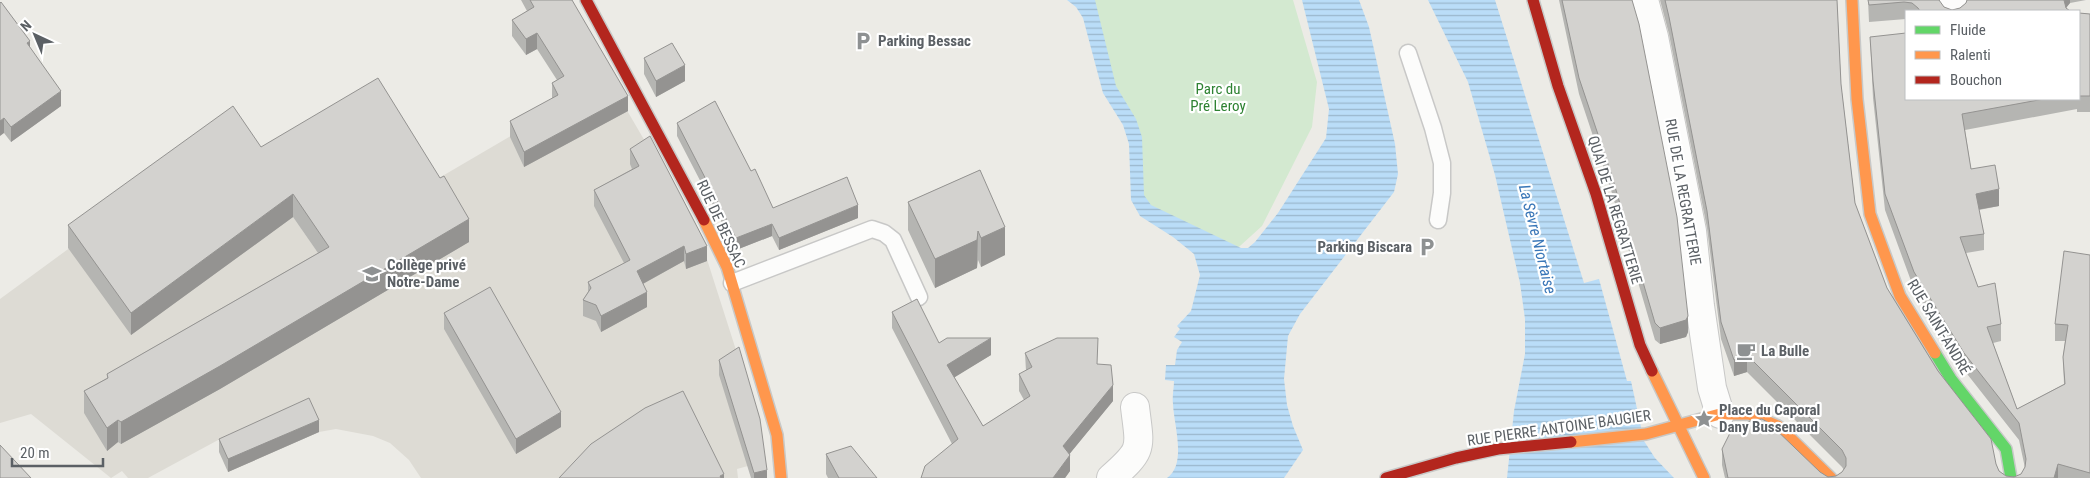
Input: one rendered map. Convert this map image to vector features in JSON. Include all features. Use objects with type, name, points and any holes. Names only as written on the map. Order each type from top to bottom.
[{"type":"street","name":"RUE DE BESSAC","points":[[586,0],[698,207],[727,267],[776,435],[781,478]]},
{"type":"street","name":"QUAI DE LA REGRATTERIE","points":[[1533,0],[1558,86],[1596,194],[1640,345],[1704,478]]},
{"type":"street","name":"RUE DE LA REGRATTERIE","points":[[1644,0],[1654,37],[1692,230],[1700,306],[1712,388],[1720,414]]},
{"type":"street","name":"RUE SAINT-ANDRÉ","points":[[1852,0],[1867,38],[1857,99],[1870,214],[1900,296],[1950,379],[2006,449],[2011,478]]},
{"type":"street","points":[[1111,478],[1136,453],[1139,442],[1135,407]]},
{"type":"street","name":"RUE PIERRE ANTOINE BAUGIER","points":[[1386,478],[1456,458],[1510,447],[1646,434],[1720,414],[1749,414],[1778,426],[1831,478]]},
{"type":"lane","points":[[1408,53],[1433,128],[1442,163],[1442,193],[1438,220]]},
{"type":"lane","points":[[732,282],[872,228],[884,233],[893,240],[919,297]]},
{"type":"shaded area","name":"Collège privé Notre-Dame","points":[[611,83],[681,203],[704,250],[759,422],[766,461],[737,469],[738,478],[421,478],[409,460],[390,443],[373,436],[336,429],[319,432],[249,463],[231,433],[148,478],[128,478],[122,471],[111,478],[31,414],[0,423],[0,299],[232,129],[316,250],[509,137]]},
{"type":"green space","name":"Parc du Pré Leroy","points":[[1090,0],[1293,0],[1317,82],[1312,127],[1262,226],[1219,265],[1143,209],[1137,154],[1113,101]]},
{"type":"water","points":[[1067,0],[1095,0],[1116,86],[1136,119],[1142,137],[1144,195],[1151,205],[1241,248],[1248,248],[1278,213],[1326,138],[1329,109],[1302,0],[1359,0],[1369,27],[1395,144],[1398,174],[1394,192],[1300,314],[1288,336],[1284,379],[1287,405],[1303,450],[1284,478],[1167,478],[1177,464],[1178,444],[1173,401],[1174,381],[1165,380],[1166,365],[1175,365],[1177,350],[1182,342],[1174,337],[1180,329],[1177,326],[1191,311],[1200,275],[1194,254],[1173,237],[1140,216],[1131,200],[1129,144],[1123,125],[1103,93],[1083,18],[1076,7]]},
{"type":"water","name":"La Sèvre Niortaise","points":[[1428,0],[1495,0],[1584,283],[1599,279],[1627,381],[1631,381],[1644,441],[1655,458],[1674,478],[1507,478],[1514,411],[1525,354],[1525,319],[1520,283],[1495,175],[1468,82]]},
{"type":"building","points":[[530,0],[572,0],[628,96],[524,152],[510,121],[558,95],[552,83],[564,76],[537,33],[526,39],[512,20],[534,7]]},
{"type":"building","points":[[1562,0],[1632,0],[1639,24],[1677,217],[1688,316],[1686,320],[1660,328],[1655,323],[1611,173],[1579,78]]},
{"type":"building","points":[[1665,0],[1837,0],[1841,84],[1855,203],[1887,288],[1938,371],[1991,439],[1999,471],[2006,476],[2014,477],[2021,474],[2025,467],[2026,459],[2019,423],[1964,353],[1914,272],[1885,194],[1870,37],[1905,33],[1905,100],[2039,100],[1962,114],[1971,169],[1995,165],[1999,189],[1976,194],[1984,234],[1960,237],[1978,287],[1995,283],[2001,324],[1987,327],[2017,409],[2065,384],[2063,357],[2068,325],[2055,324],[2064,251],[2090,255],[2090,473],[2058,464],[2054,478],[1728,478],[1722,449],[1731,431],[1750,421],[1762,419],[1769,423],[1820,472],[1828,477],[1836,476],[1842,472],[1846,466],[1846,458],[1842,450],[1747,355],[1734,360],[1721,322],[1707,211]]},
{"type":"building","points":[[1868,0],[1939,0],[1944,7],[1952,10],[1919,10],[1912,3],[1904,2],[1869,5]]},
{"type":"building","points":[[1967,0],[2064,0],[2066,8],[2069,10],[1952,10],[1960,8]]},
{"type":"building","points":[[1,2],[30,41],[27,43],[61,91],[11,127],[4,118],[0,121]]},
{"type":"building","points":[[2080,13],[2090,14],[2090,96],[2080,96]]},
{"type":"building","points":[[672,43],[685,65],[656,81],[644,58]]},
{"type":"building","points":[[378,78],[440,178],[444,176],[469,219],[220,366],[121,422],[118,420],[107,428],[84,391],[108,378],[107,374],[329,247],[293,194],[131,313],[68,225],[233,106],[261,147]]},
{"type":"building","points":[[715,101],[751,171],[755,169],[773,208],[847,177],[858,205],[779,238],[772,224],[736,238],[677,123]]},
{"type":"building","points":[[650,136],[707,246],[686,254],[684,246],[637,271],[647,292],[601,316],[596,305],[583,300],[591,288],[588,282],[630,260],[594,190],[639,166],[630,149]]},
{"type":"building","points":[[980,170],[1005,227],[981,238],[978,231],[977,240],[935,259],[908,202]]},
{"type":"building","points":[[490,287],[561,412],[516,439],[444,313]]},
{"type":"building","points":[[917,299],[939,343],[947,338],[991,338],[947,365],[983,426],[1030,396],[1019,374],[1032,367],[1025,353],[1057,338],[1098,338],[1097,364],[1111,365],[1113,385],[1063,446],[1070,455],[1053,478],[921,478],[925,466],[958,439],[892,312]]},
{"type":"building","points":[[739,347],[760,419],[767,470],[754,473],[719,360]]},
{"type":"building","points":[[683,391],[724,474],[720,476],[721,478],[559,478],[591,444],[645,408]]},
{"type":"building","points":[[309,398],[319,420],[228,459],[219,439]]},
{"type":"building","points":[[0,445],[31,478],[0,478]]},
{"type":"building","points":[[851,446],[877,478],[839,478],[826,454]]},
{"type":"traffic: fast","points":[[1935,353],[1951,379],[2006,449],[2011,478]]},
{"type":"traffic: slow","points":[[1852,0],[1857,99],[1870,214],[1900,296],[1935,353]]},
{"type":"traffic: slow","points":[[704,220],[727,267],[777,435],[781,478]]},
{"type":"traffic: slow","points":[[1652,371],[1704,478]]},
{"type":"traffic: slow","points":[[1571,442],[1646,434],[1720,414],[1749,414],[1778,426],[1831,478]]},
{"type":"traffic: jam","points":[[586,0],[704,220]]},
{"type":"traffic: jam","points":[[1533,0],[1558,86],[1596,194],[1640,345],[1652,371]]},
{"type":"traffic: jam","points":[[1386,478],[1456,458],[1498,449],[1571,442]]},
{"type":"place","name":"Parking Bessac","points":[[863,41]]},
{"type":"place","name":"Parking Biscara","points":[[1427,247]]},
{"type":"place","name":"Collège privé Notre-Dame","points":[[372,274]]},
{"type":"place","name":"La Bulle","points":[[1746,351]]},
{"type":"place","name":"Place du Caporal Dany Bussenaud","points":[[1704,419]]}]
